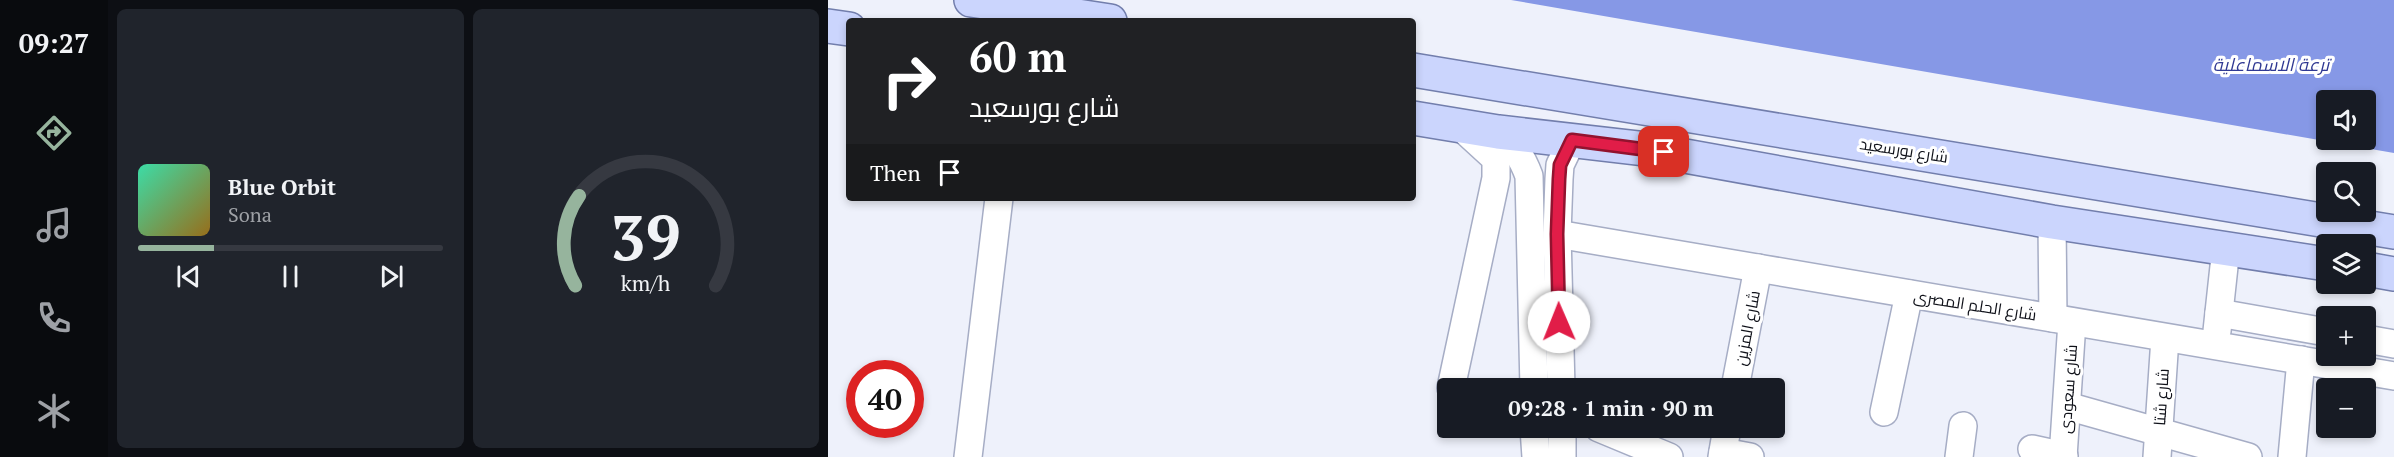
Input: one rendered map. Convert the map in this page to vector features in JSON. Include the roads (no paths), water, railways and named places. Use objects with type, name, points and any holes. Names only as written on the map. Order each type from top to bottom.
[{"type":"main road","points":[[970,0],[1090,18]]},
{"type":"main road","points":[[828,26],[846,29]]},
{"type":"main road","name":"شارع بورسعيد","points":[[1416,70],[2394,232]]},
{"type":"main road","points":[[1416,119],[1498,132],[1682,154],[2052,222],[2316,262]]},
{"type":"main road","points":[[2376,271],[2394,274]]},
{"type":"street","points":[[1453,378],[1496,178],[1496,159],[1460,126]]},
{"type":"street","points":[[1498,132],[1518,151],[1529,176],[1534,378]]},
{"type":"street","points":[[1561,378],[1557,234],[1560,165],[1572,140]]},
{"type":"street","points":[[968,457],[999,201]]},
{"type":"street","name":"شارع سعودى","points":[[2052,222],[2063,320],[2067,406],[2063,457]]},
{"type":"street","name":"شارع الحلم المصرى","points":[[1557,234],[2394,376]]},
{"type":"street","points":[[2216,346],[2226,248]]},
{"type":"street","name":"شارع المزين","points":[[1737,378],[1758,268]]},
{"type":"street","points":[[1884,412],[1909,294]]},
{"type":"street","points":[[2219,313],[2316,330]]},
{"type":"street","name":"شارع شتا","points":[[2158,444],[2165,338]]},
{"type":"street","points":[[2376,341],[2394,344]]},
{"type":"street","points":[[2292,457],[2301,360]]},
{"type":"street","points":[[2067,406],[2158,444],[2248,457]]},
{"type":"street","points":[[1959,457],[1963,426]]},
{"type":"street","points":[[1535,438],[1536,457]]},
{"type":"street","points":[[1562,438],[1563,457]]},
{"type":"street","points":[[1623,438],[1669,457]]},
{"type":"street","points":[[1724,446],[1750,457]]},
{"type":"street","points":[[2032,449],[2063,457]]},
{"type":"water","name":"ترعة الاسماعلية","points":[[1511,0],[2394,0],[2394,153],[2376,150],[2376,90],[2316,90],[2316,139]]}]
